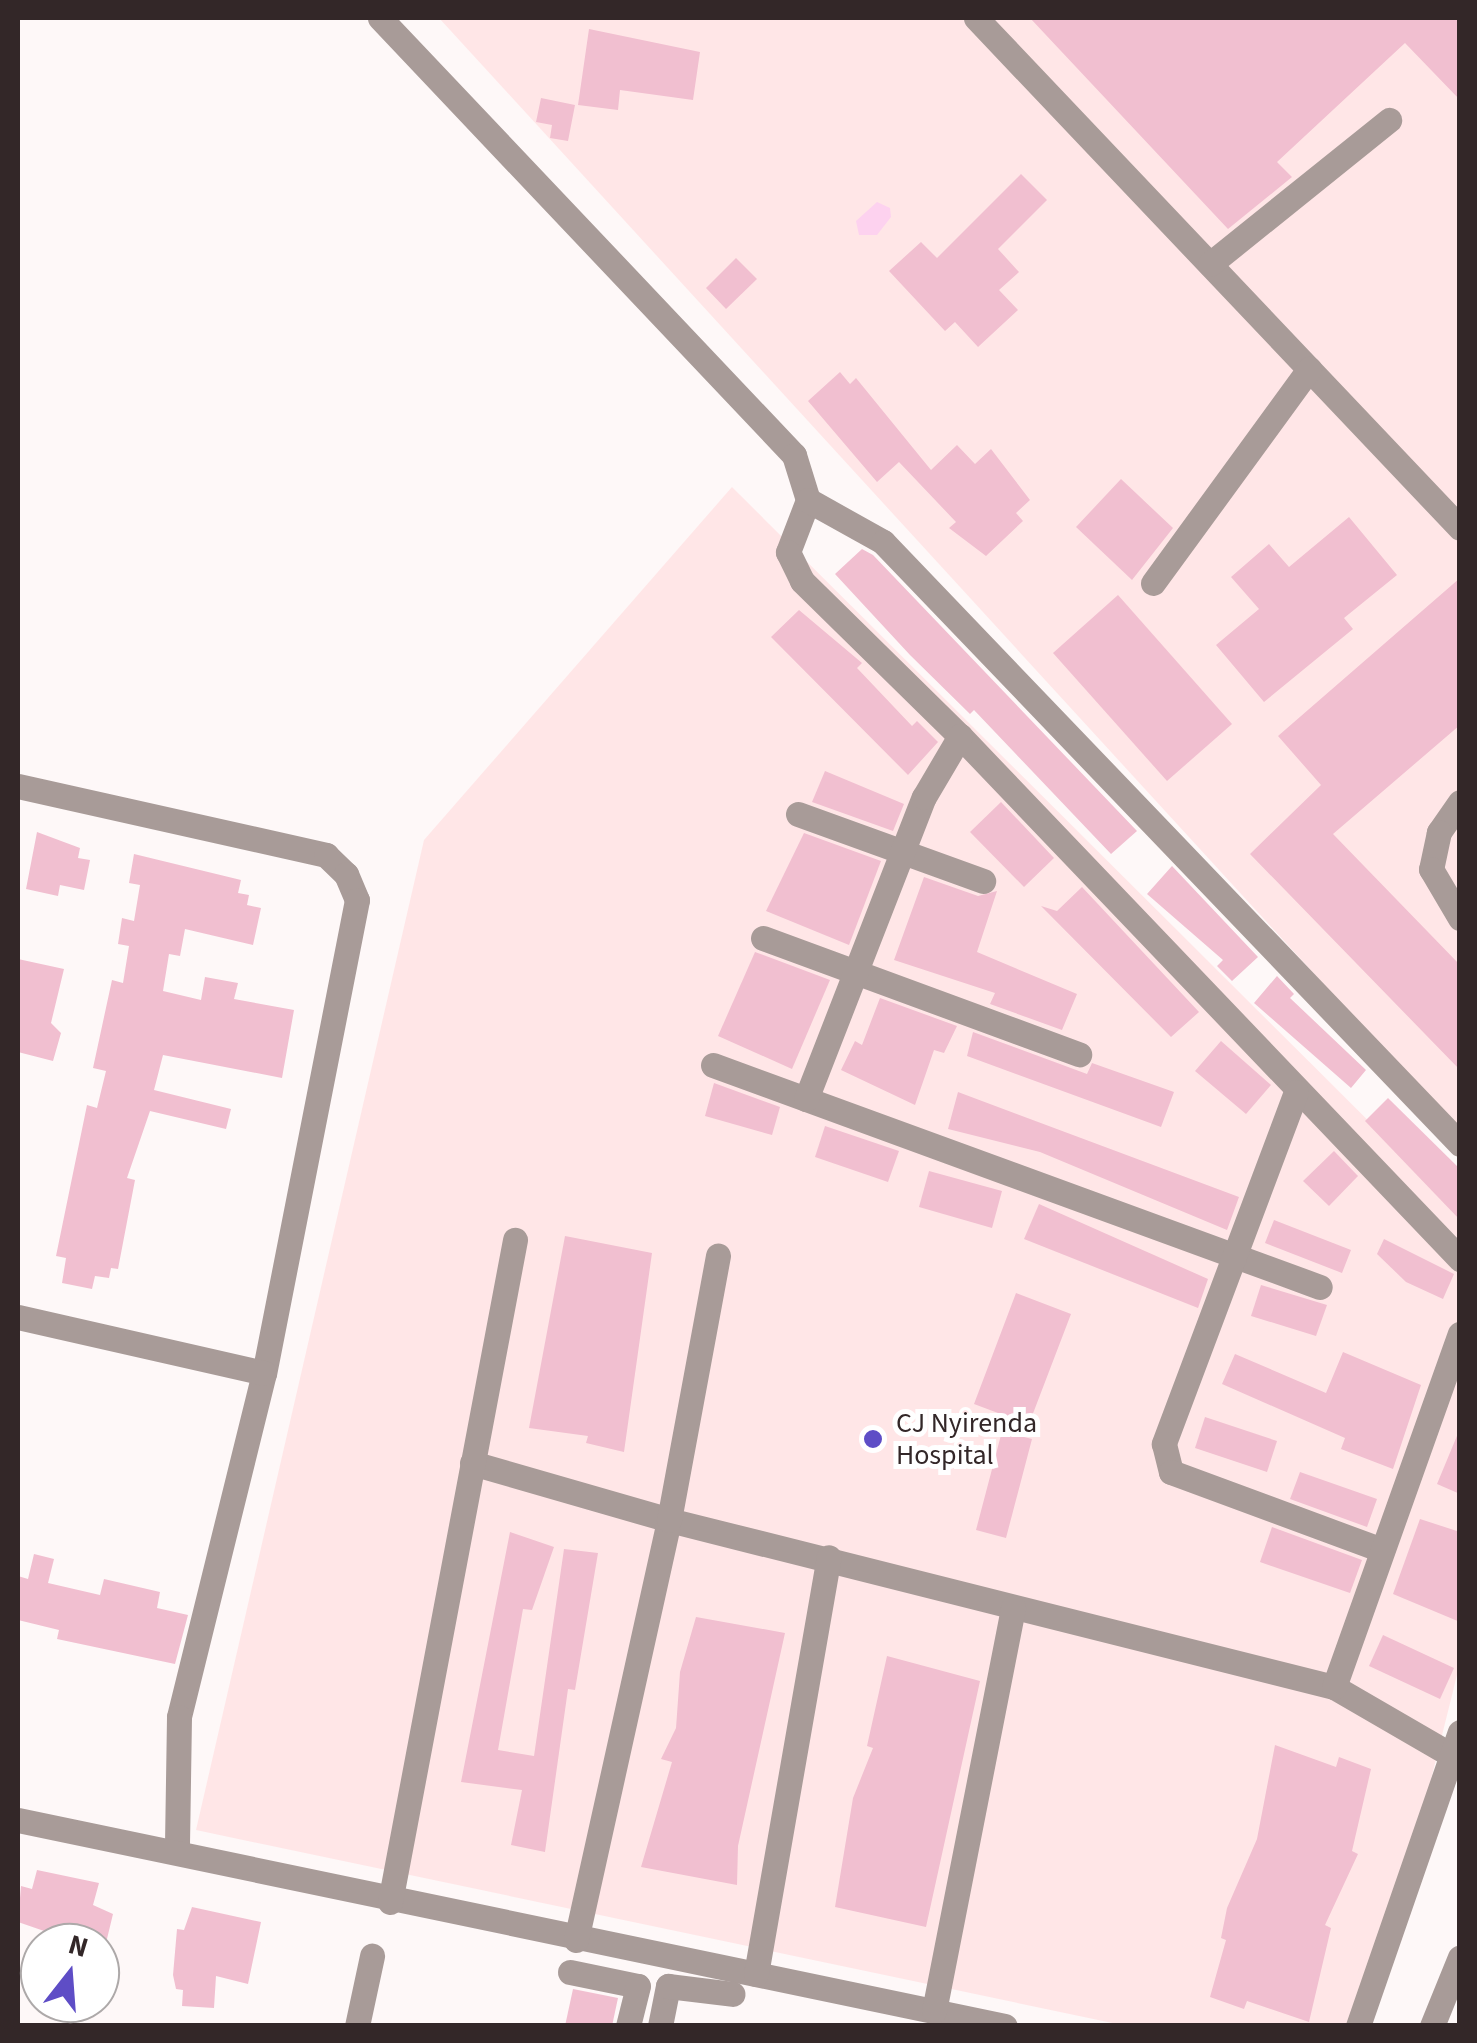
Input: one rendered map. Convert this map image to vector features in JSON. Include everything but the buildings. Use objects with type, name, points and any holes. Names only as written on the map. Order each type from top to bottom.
[{"type":"street","points":[[380,18],[794,456],[808,500],[788,552],[793,570],[960,736],[1296,1092],[1460,1259]]},
{"type":"street","points":[[976,18],[1460,528]]},
{"type":"street","points":[[1210,264],[1389,120]]},
{"type":"street","points":[[1153,582],[1309,369]]},
{"type":"street","points":[[808,500],[882,542],[1460,1144]]},
{"type":"street","points":[[806,1099],[900,852],[960,736]]},
{"type":"street","points":[[18,786],[326,855],[346,874],[357,900],[264,1373],[179,1717],[178,1850]]},
{"type":"street","points":[[1460,802],[1438,832],[1430,869],[1460,918]]},
{"type":"street","points":[[798,814],[983,881]]},
{"type":"street","points":[[763,938],[1079,1054]]},
{"type":"street","points":[[713,1065],[1320,1286]]},
{"type":"street","points":[[1296,1092],[1164,1444],[1171,1472],[1382,1550]]},
{"type":"street","points":[[390,1902],[515,1240]]},
{"type":"street","points":[[576,1940],[669,1520],[718,1255]]},
{"type":"street","points":[[18,1317],[264,1373]]},
{"type":"street","points":[[1334,1687],[1460,1334]]},
{"type":"street","points":[[472,1463],[669,1520],[1334,1687],[1456,1749],[1358,2026]]},
{"type":"street","points":[[756,1974],[829,1558]]},
{"type":"street","points":[[934,2011],[1013,1608]]},
{"type":"street","points":[[18,1820],[178,1850],[390,1902],[1005,2026]]},
{"type":"street","points":[[357,2026],[372,1956]]},
{"type":"street","points":[[1432,2026],[1460,1957]]},
{"type":"street","points":[[570,1972],[638,1986],[628,2026]]},
{"type":"street","points":[[660,2026],[668,1986],[733,1994]]},
{"type":"shaded area","points":[[439,18],[1459,18],[1459,1132]]},
{"type":"shaded area","points":[[877,202],[890,208],[891,217],[877,235],[859,235],[856,221]]},
{"type":"shaded area","name":"CJ Nyirenda Hospital","points":[[732,487],[1459,1211],[1459,1667],[1370,2025],[1122,2025],[196,1830],[424,840]]},
{"type":"place","name":"CJ Nyirenda Hospital","points":[[873,1439]]}]
